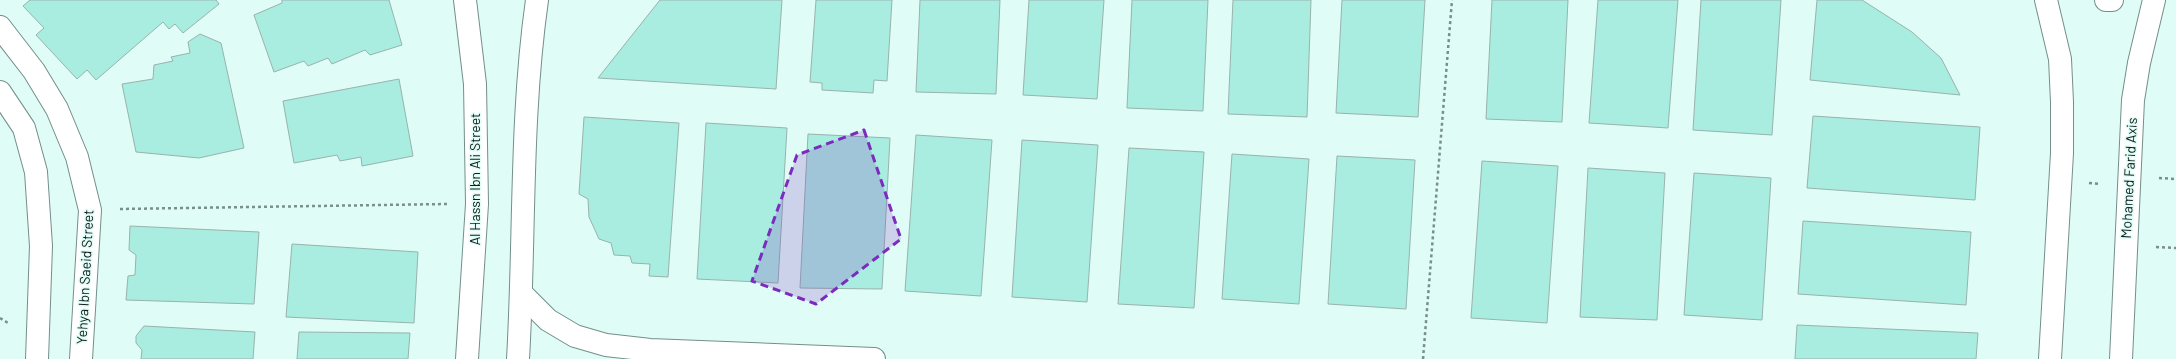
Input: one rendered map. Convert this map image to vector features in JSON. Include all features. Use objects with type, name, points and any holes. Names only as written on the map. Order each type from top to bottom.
[{"type":"street","name":"Al Hassn Ibn Ali Street","points":[[465,0],[475,84],[477,204],[467,359]]},
{"type":"street","points":[[518,359],[522,294],[529,58],[537,0]]},
{"type":"street","points":[[2046,0],[2060,59],[2062,139],[2061,182],[2050,359]]},
{"type":"street","points":[[2106,0],[2112,0]]},
{"type":"street","name":"Mohamed Farid Axis","points":[[2121,359],[2133,100],[2139,63],[2154,0]]},
{"type":"street","name":"Yehya Ibn Saeid Street","points":[[0,27],[34,71],[58,109],[77,157],[90,210],[81,359]]},
{"type":"street","points":[[0,92],[24,128],[36,172],[41,246],[37,359]]},
{"type":"street","points":[[522,294],[548,320],[575,336],[606,345],[650,350],[874,359]]},
{"type":"path","points":[[1423,359],[1452,0]]},
{"type":"path","points":[[2061,182],[2128,185]]},
{"type":"path","points":[[90,210],[477,204]]},
{"type":"highlighted area","points":[[864,130],[901,239],[816,304],[752,281],[797,155]]},
{"type":"building","points":[[30,0],[216,0],[219,4],[183,33],[175,24],[169,29],[163,22],[96,80],[87,70],[77,79],[36,35],[44,28],[23,6]]},
{"type":"building","points":[[282,0],[389,0],[402,45],[370,55],[365,50],[332,64],[328,58],[308,66],[304,61],[274,72],[254,15],[282,3]]},
{"type":"building","points":[[660,0],[782,0],[776,89],[598,78]]},
{"type":"building","points":[[816,0],[892,0],[887,81],[874,80],[873,93],[822,90],[822,83],[810,82]]},
{"type":"building","points":[[920,0],[1000,0],[996,94],[916,92]]},
{"type":"building","points":[[1029,0],[1104,0],[1097,99],[1023,95]]},
{"type":"building","points":[[1132,0],[1208,0],[1203,111],[1127,108]]},
{"type":"building","points":[[1233,0],[1311,0],[1307,117],[1228,114]]},
{"type":"building","points":[[1342,0],[1425,0],[1418,117],[1336,113]]},
{"type":"building","points":[[1492,0],[1568,0],[1562,122],[1486,119]]},
{"type":"building","points":[[1598,0],[1678,0],[1668,128],[1589,123]]},
{"type":"building","points":[[1701,0],[1781,0],[1772,135],[1693,130]]},
{"type":"building","points":[[1817,0],[1862,0],[1912,32],[1941,58],[1960,95],[1810,80]]},
{"type":"building","points":[[200,34],[221,43],[244,148],[199,158],[136,152],[122,84],[153,79],[154,65],[173,61],[171,57],[190,53],[188,42]]},
{"type":"building","points":[[399,79],[413,156],[362,166],[361,157],[340,161],[337,155],[294,163],[283,101]]},
{"type":"building","points":[[1813,116],[1980,127],[1975,200],[1807,188]]},
{"type":"building","points":[[584,117],[679,123],[668,277],[649,276],[650,264],[632,263],[630,256],[614,255],[611,243],[599,239],[589,217],[588,199],[579,194]]},
{"type":"building","points":[[706,123],[787,128],[778,283],[697,279]]},
{"type":"building","points":[[808,134],[890,138],[882,289],[800,288]]},
{"type":"building","points":[[916,135],[992,140],[981,296],[905,291]]},
{"type":"building","points":[[1022,140],[1098,145],[1087,302],[1012,297]]},
{"type":"building","points":[[1129,148],[1204,152],[1194,308],[1118,304]]},
{"type":"building","points":[[1232,154],[1309,159],[1299,304],[1222,299]]},
{"type":"building","points":[[1337,156],[1415,160],[1406,309],[1328,304]]},
{"type":"building","points":[[1482,161],[1558,166],[1547,323],[1471,318]]},
{"type":"building","points":[[1588,168],[1665,173],[1657,320],[1580,317]]},
{"type":"building","points":[[1694,173],[1771,178],[1762,320],[1684,315]]},
{"type":"building","points":[[1803,221],[1971,232],[1966,305],[1798,294]]},
{"type":"building","points":[[130,226],[259,232],[254,304],[126,300],[128,276],[135,275],[136,255],[129,250]]},
{"type":"building","points":[[292,244],[418,252],[414,323],[286,317]]},
{"type":"building","points":[[1797,325],[1978,333],[1976,359],[1795,359]]},
{"type":"building","points":[[144,326],[255,332],[253,359],[141,359],[142,350],[136,343],[136,336]]},
{"type":"building","points":[[299,332],[410,333],[408,359],[297,359]]}]
